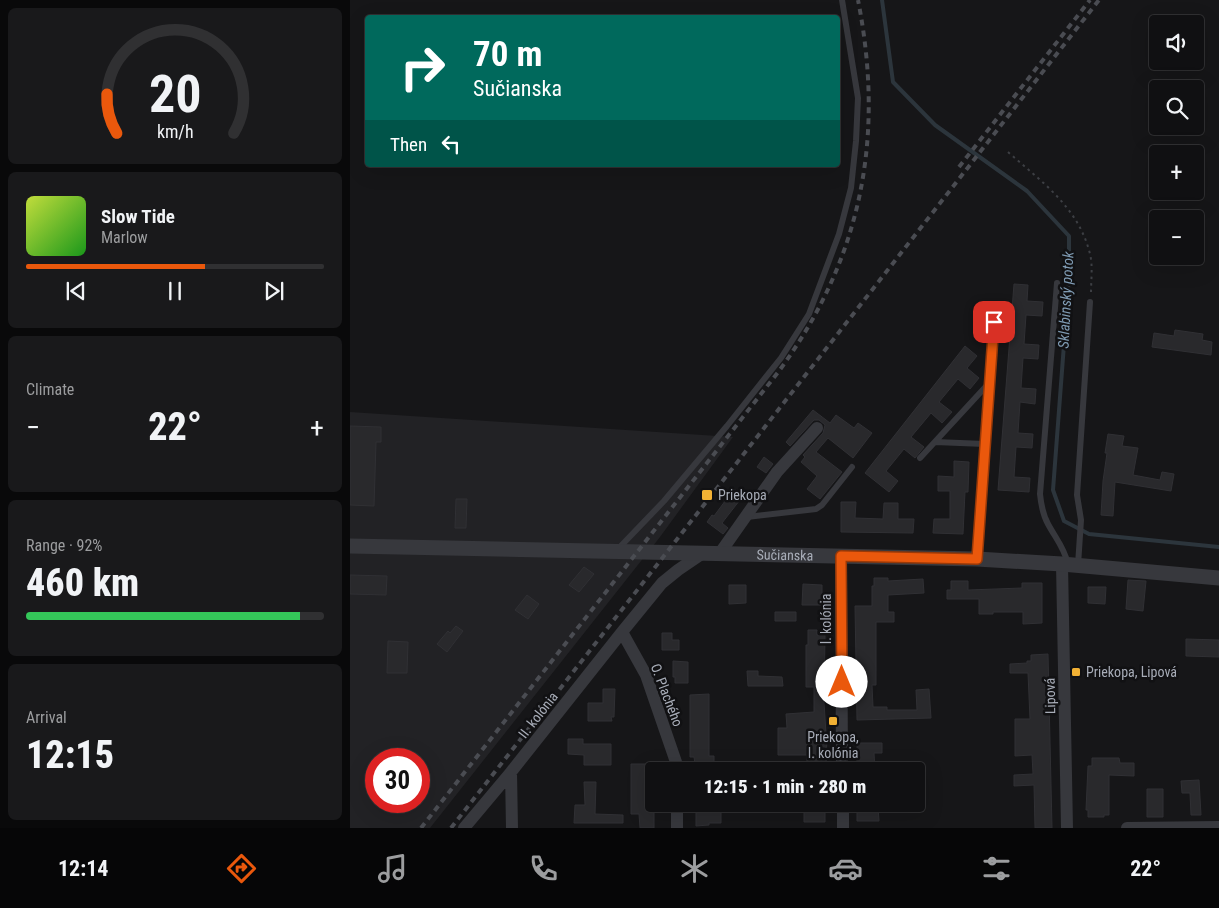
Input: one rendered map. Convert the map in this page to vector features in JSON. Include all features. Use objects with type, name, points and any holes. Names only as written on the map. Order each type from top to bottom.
[{"type":"street","points":[[720,553],[777,472],[817,428]]},
{"type":"street","name":"Sučianska","points":[[350,546],[616,550],[1072,562],[1219,578]]},
{"type":"street","name":"II. kolónia","points":[[464,828],[512,772],[662,583],[704,553]]},
{"type":"street","name":"I. kolónia","points":[[841,556],[842,762]]},
{"type":"street","name":"Lipová","points":[[1067,828],[1072,562]]},
{"type":"street","name":"O. Plachého","points":[[622,632],[646,675],[676,762]]},
{"type":"street","points":[[512,772],[512,828]]},
{"type":"street","points":[[677,812],[677,828]]},
{"type":"street","points":[[843,812],[843,828]]},
{"type":"street","points":[[1127,828],[1219,827]]},
{"type":"lane","points":[[616,550],[664,502],[727,426],[781,358],[809,314],[839,234],[851,188],[856,141],[858,98],[842,0]]},
{"type":"lane","points":[[1057,283],[1040,494],[1041,507],[1047,523],[1072,562]]},
{"type":"lane","points":[[1072,562],[1081,520],[1077,495],[1090,302]]},
{"type":"lane","points":[[977,559],[994,322],[982,311]]},
{"type":"lane","points":[[920,458],[990,382]]},
{"type":"lane","points":[[935,442],[985,444]]},
{"type":"lane","points":[[746,517],[816,509],[822,505],[852,468]]},
{"type":"path","points":[[1008,152],[1058,196],[1077,219],[1090,254],[1090,302]]},
{"type":"shaded area","points":[[350,412],[733,437],[660,537],[430,828],[350,828]]},
{"type":"building","points":[[1014,284],[1028,285],[1027,301],[1043,302],[1042,316],[1026,315],[1024,344],[1039,345],[1038,359],[1023,358],[1021,388],[1036,389],[1035,404],[1020,402],[1018,433],[1033,434],[1032,448],[1016,447],[1014,477],[1030,478],[1029,492],[998,490]]},
{"type":"building","points":[[1175,330],[1203,334],[1202,340],[1212,342],[1211,355],[1152,347],[1154,333],[1174,336]]},
{"type":"building","points":[[965,346],[977,356],[967,368],[979,378],[970,389],[958,379],[939,402],[952,412],[942,423],[931,413],[911,437],[924,447],[915,458],[904,449],[886,471],[898,481],[889,492],[865,473]]},
{"type":"building","points":[[813,410],[830,423],[836,415],[854,428],[858,423],[872,433],[853,458],[828,438],[816,452],[842,472],[820,499],[807,489],[817,476],[801,462],[805,457],[803,455],[823,433],[825,425],[819,420],[814,420],[790,446],[786,442]]},
{"type":"building","points":[[350,426],[381,427],[381,442],[376,442],[374,506],[350,505]]},
{"type":"building","points":[[1108,434],[1124,436],[1122,446],[1138,448],[1133,475],[1160,480],[1162,472],[1174,474],[1171,491],[1115,482],[1113,516],[1101,515]]},
{"type":"building","points":[[764,457],[773,464],[766,473],[757,467]]},
{"type":"building","points":[[954,461],[969,462],[963,534],[933,533],[934,519],[950,519],[950,491],[938,491],[938,476],[954,477]]},
{"type":"building","points":[[734,489],[743,496],[722,523],[728,528],[723,534],[707,522],[712,515],[714,516]]},
{"type":"building","points":[[456,499],[467,499],[466,528],[455,528]]},
{"type":"building","points":[[841,502],[856,502],[855,518],[883,519],[884,503],[898,503],[898,519],[914,519],[913,533],[841,532]]},
{"type":"building","points":[[584,567],[594,574],[579,592],[569,585]]},
{"type":"building","points":[[350,575],[387,576],[386,595],[350,594]]},
{"type":"building","points":[[874,578],[888,578],[888,581],[923,579],[924,593],[888,595],[888,612],[894,612],[894,622],[876,622],[876,685],[872,685],[873,707],[887,707],[887,710],[917,710],[916,690],[929,689],[931,718],[857,720],[855,606],[872,606]]},
{"type":"building","points":[[1128,580],[1146,581],[1143,611],[1126,609]]},
{"type":"building","points":[[951,581],[968,581],[968,590],[1022,588],[1022,583],[1042,583],[1042,623],[1023,624],[1023,612],[979,614],[979,599],[947,599],[947,590],[951,590]]},
{"type":"building","points":[[803,584],[822,585],[822,605],[802,605]]},
{"type":"building","points":[[729,585],[746,585],[746,603],[729,604]]},
{"type":"building","points":[[1088,587],[1106,587],[1105,604],[1088,603]]},
{"type":"building","points":[[527,595],[539,604],[528,619],[515,610]]},
{"type":"building","points":[[775,612],[796,612],[796,621],[775,621]]},
{"type":"building","points":[[456,626],[463,631],[447,652],[437,644],[448,631],[450,633]]},
{"type":"building","points":[[808,630],[817,630],[817,635],[825,635],[824,702],[827,734],[826,762],[807,762],[807,755],[778,755],[778,728],[787,728],[786,714],[814,712],[814,687],[806,687],[806,645],[808,645]]},
{"type":"building","points":[[662,633],[672,633],[672,640],[679,640],[679,650],[662,650]]},
{"type":"building","points":[[1186,639],[1219,640],[1219,657],[1186,656]]},
{"type":"building","points":[[388,641],[408,642],[407,673],[387,673]]},
{"type":"building","points":[[1048,654],[1052,828],[1035,828],[1034,785],[1014,786],[1014,775],[1033,774],[1032,755],[1015,756],[1015,719],[1030,719],[1028,673],[1010,673],[1010,664],[1027,663],[1027,661],[1031,661],[1031,655]]},
{"type":"building","points":[[673,661],[688,662],[688,683],[675,683]]},
{"type":"building","points":[[747,671],[758,671],[758,676],[782,677],[783,686],[748,686]]},
{"type":"building","points":[[603,689],[615,689],[614,717],[611,717],[612,721],[588,721],[588,703],[603,703]]},
{"type":"building","points":[[709,694],[709,756],[714,756],[714,762],[695,762],[694,757],[690,757],[690,695]]},
{"type":"building","points":[[568,739],[583,739],[583,744],[611,744],[611,765],[584,765],[584,755],[568,754]]},
{"type":"building","points":[[857,743],[882,743],[882,753],[874,753],[874,762],[857,762]]},
{"type":"building","points":[[1092,758],[1119,758],[1120,763],[1134,763],[1134,776],[1109,775],[1109,815],[1104,815],[1104,817],[1088,817],[1088,810],[1086,810],[1088,766],[1092,766]]},
{"type":"building","points":[[631,764],[645,764],[645,812],[654,812],[654,828],[640,828],[639,814],[631,814]]},
{"type":"building","points":[[1199,780],[1201,815],[1191,815],[1190,793],[1182,793],[1181,781]]},
{"type":"building","points":[[584,782],[596,782],[595,814],[623,815],[623,823],[574,823],[575,805],[585,805]]},
{"type":"building","points":[[1147,789],[1163,789],[1163,817],[1147,817]]},
{"type":"building","points":[[696,812],[721,812],[721,823],[696,826]]},
{"type":"building","points":[[804,812],[825,812],[825,822],[804,822]]},
{"type":"building","points":[[857,812],[878,812],[879,821],[857,821]]},
{"type":"waterway","name":"Sklabinský potok","points":[[882,0],[893,82],[935,125],[1027,191],[1069,236],[1069,278],[1053,490],[1064,521],[1089,534],[1219,547]]},
{"type":"railway","points":[[421,828],[779,371],[807,328],[830,285],[848,240],[860,194],[867,148],[869,100],[866,51],[858,0]]},
{"type":"railway","points":[[959,167],[1090,0]]},
{"type":"railway","points":[[451,828],[1099,0]]},
{"type":"place","name":"Priekopa","points":[[707,495]]},
{"type":"place","name":"Priekopa, Lipová","points":[[1076,672]]},
{"type":"place","name":"Priekopa, I. kolónia","points":[[833,721]]},
{"type":"route","points":[[842,682],[841,556],[977,559],[994,322]]}]
